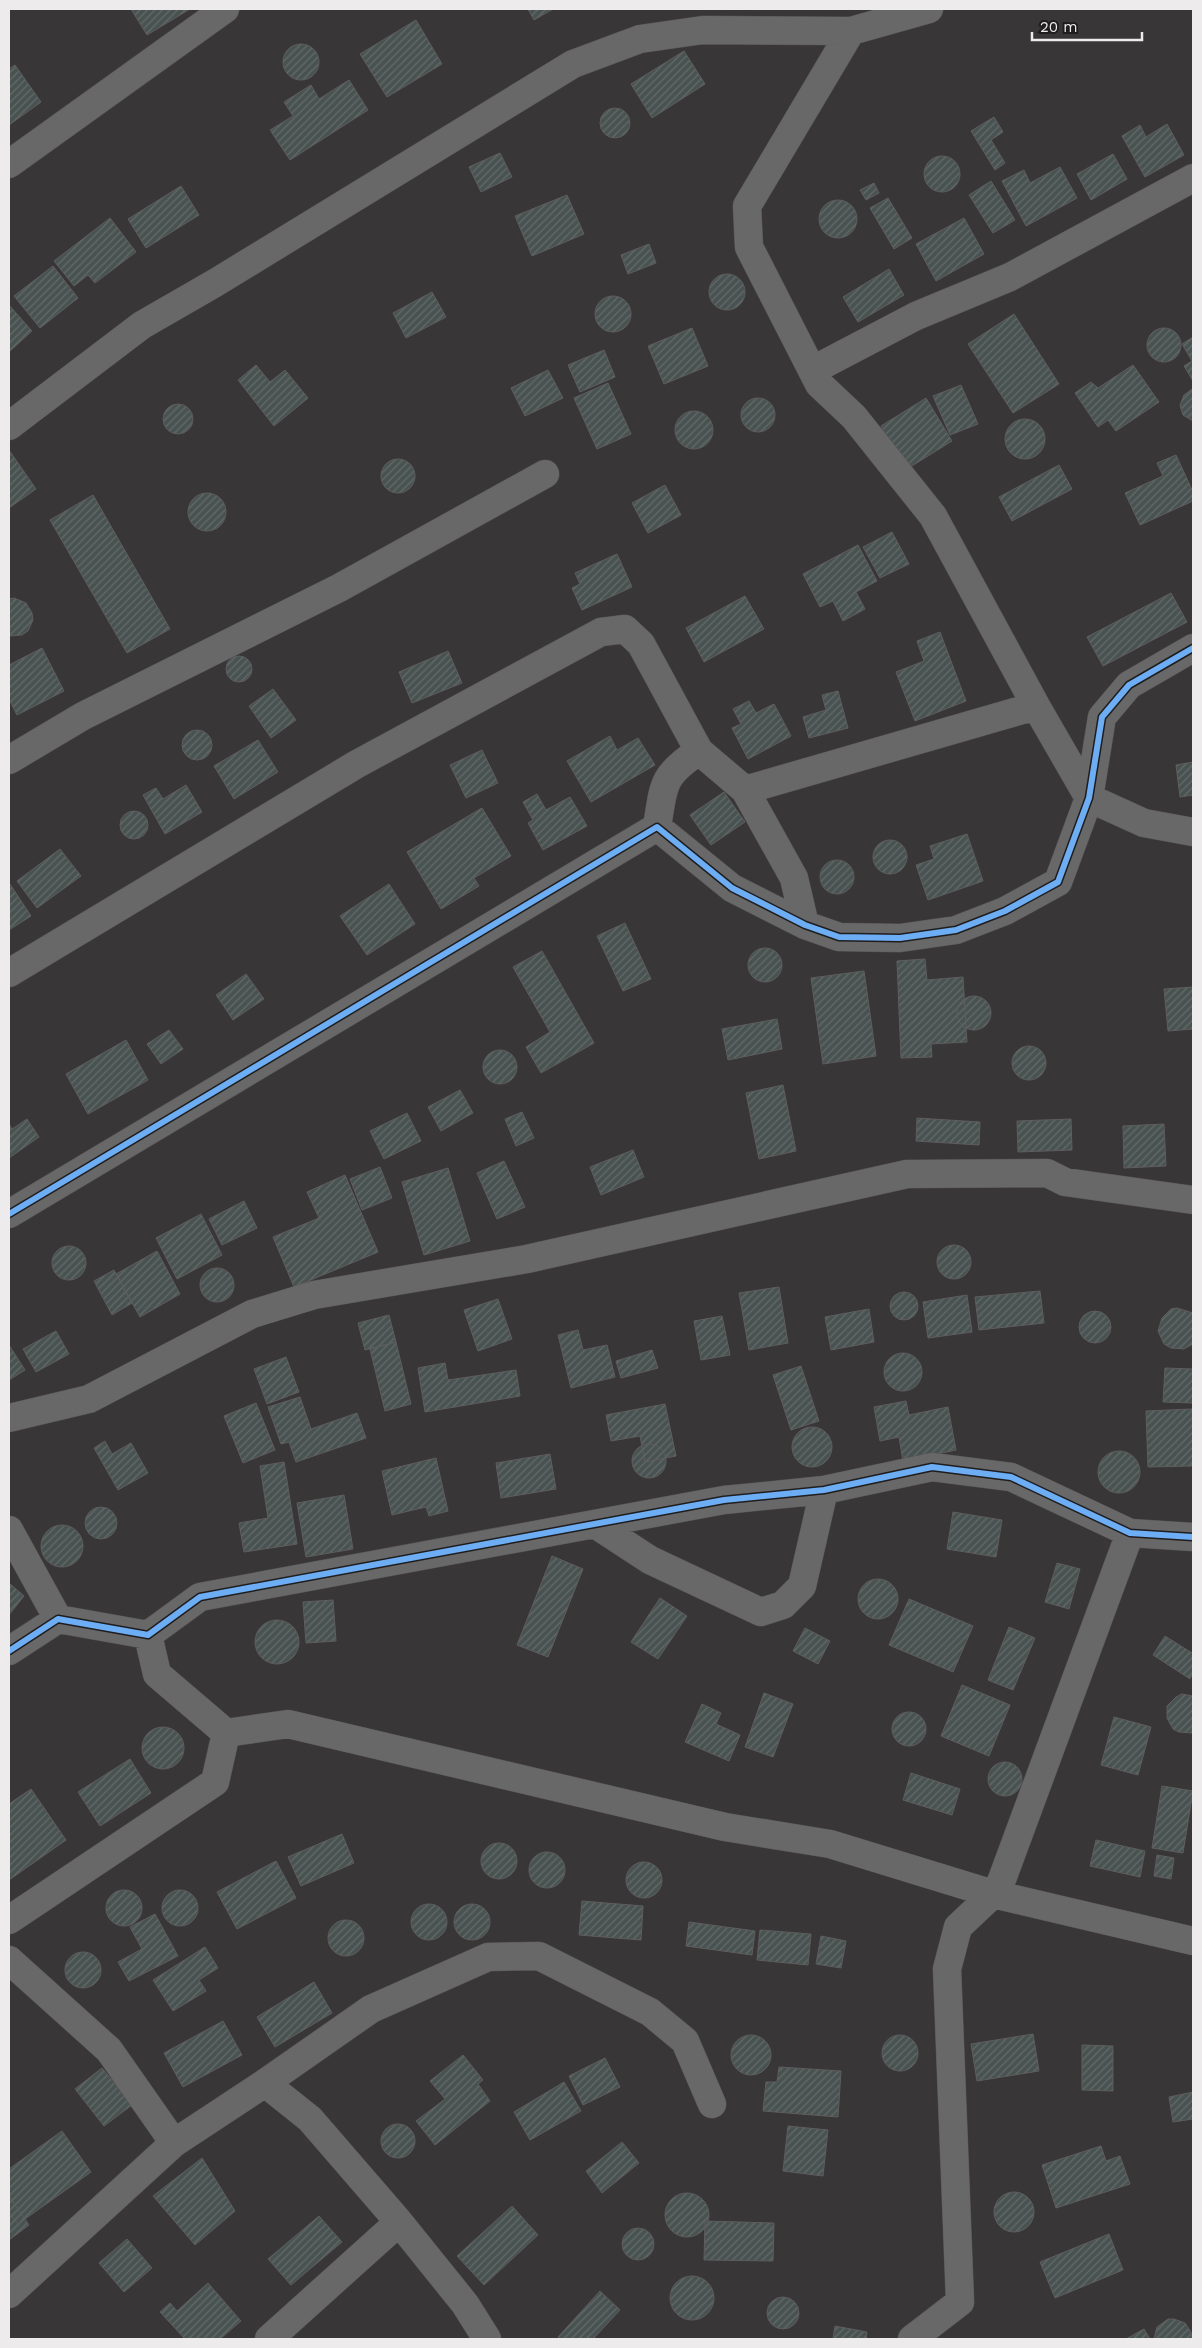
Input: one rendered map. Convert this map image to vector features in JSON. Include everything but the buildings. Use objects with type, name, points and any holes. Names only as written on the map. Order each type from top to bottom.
[{"type":"street","points":[[9,164],[225,9]]},
{"type":"street","points":[[9,426],[142,325],[215,283],[573,64],[640,39],[704,30],[851,31],[930,9]]},
{"type":"street","points":[[851,31],[747,206],[750,247],[819,384],[854,417],[933,516],[1036,706],[1089,798],[1144,823],[1193,832]]},
{"type":"street","points":[[812,370],[916,316],[1010,277],[1193,178]]},
{"type":"street","points":[[9,760],[83,716],[338,588],[545,474]]},
{"type":"street","points":[[9,973],[357,764],[601,632],[625,629],[641,644],[699,751],[745,790],[794,878],[805,925]]},
{"type":"street","points":[[657,828],[732,888],[805,925],[839,937],[900,938],[956,930],[1005,911],[1058,882],[1089,798],[1102,717],[1129,685],[1193,648]]},
{"type":"street","points":[[745,790],[1036,706]]},
{"type":"street","points":[[657,828],[664,784],[678,764],[699,751]]},
{"type":"street","points":[[9,1214],[657,828]]},
{"type":"street","points":[[9,1418],[89,1399],[252,1314],[314,1295],[527,1259],[906,1174],[1047,1172],[1065,1182],[1193,1200]]},
{"type":"street","points":[[9,1651],[58,1620],[148,1635],[200,1597],[724,1500],[824,1490],[932,1467],[1011,1477],[1130,1533],[1193,1537]]},
{"type":"street","points":[[595,1524],[650,1560],[761,1612],[783,1605],[802,1586],[824,1490]]},
{"type":"street","points":[[9,1530],[58,1620]]},
{"type":"street","points":[[912,2339],[960,2302],[947,1970],[958,1927],[994,1894],[1004,1873],[1130,1533]]},
{"type":"street","points":[[148,1635],[157,1674],[226,1733],[288,1724],[725,1827],[830,1844],[994,1894],[1193,1941]]},
{"type":"street","points":[[9,1920],[215,1782],[226,1733]]},
{"type":"street","points":[[9,2294],[174,2143],[265,2083],[371,2009],[488,1957],[539,1956],[650,2012],[685,2041],[712,2104]]},
{"type":"street","points":[[9,1960],[109,2050],[174,2143]]},
{"type":"street","points":[[265,2083],[310,2119],[399,2222],[465,2304],[487,2339]]},
{"type":"street","points":[[269,2339],[399,2222]]},
{"type":"cycle path","points":[[9,1214],[657,827],[732,888],[805,925],[839,937],[900,938],[956,930],[1005,911],[1058,882],[1089,798],[1102,717],[1129,685],[1193,648]]},
{"type":"cycle path","points":[[9,1651],[58,1619],[148,1635],[200,1597],[724,1500],[824,1490],[932,1467],[1011,1477],[1130,1533],[1193,1537]]}]
